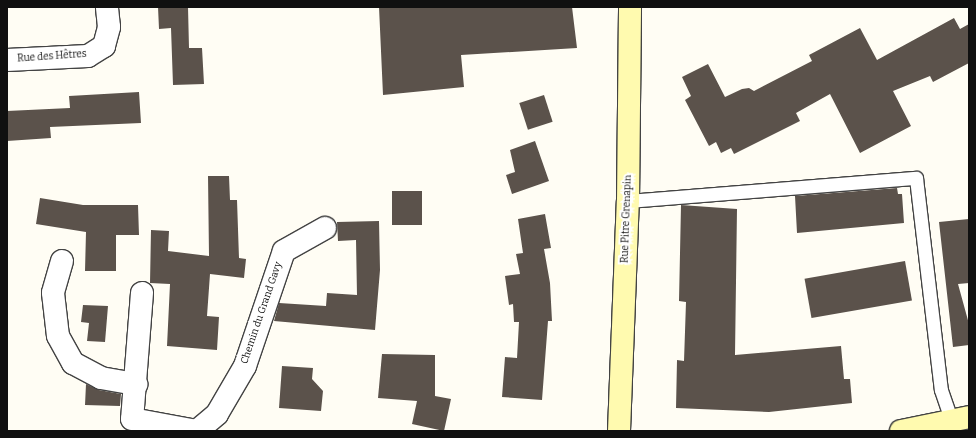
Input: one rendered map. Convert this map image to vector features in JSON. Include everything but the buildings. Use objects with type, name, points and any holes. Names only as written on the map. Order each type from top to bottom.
[{"type":"street","name":"Rue des Hêtres","points":[[7,60],[88,56],[104,46],[109,27],[108,7]]},
{"type":"street","name":"Rue Pitre Grenapin","points":[[619,431],[628,201],[630,7]]},
{"type":"street","name":"Chemin du Grand Gavy","points":[[142,293],[136,384],[132,419],[197,431],[217,414],[245,366],[284,251],[325,228]]},
{"type":"street","points":[[62,261],[52,293],[58,336],[73,363],[101,378],[136,384]]},
{"type":"street","points":[[901,431],[969,417]]},
{"type":"lane","points":[[628,201],[916,178],[941,390],[948,410]]}]
